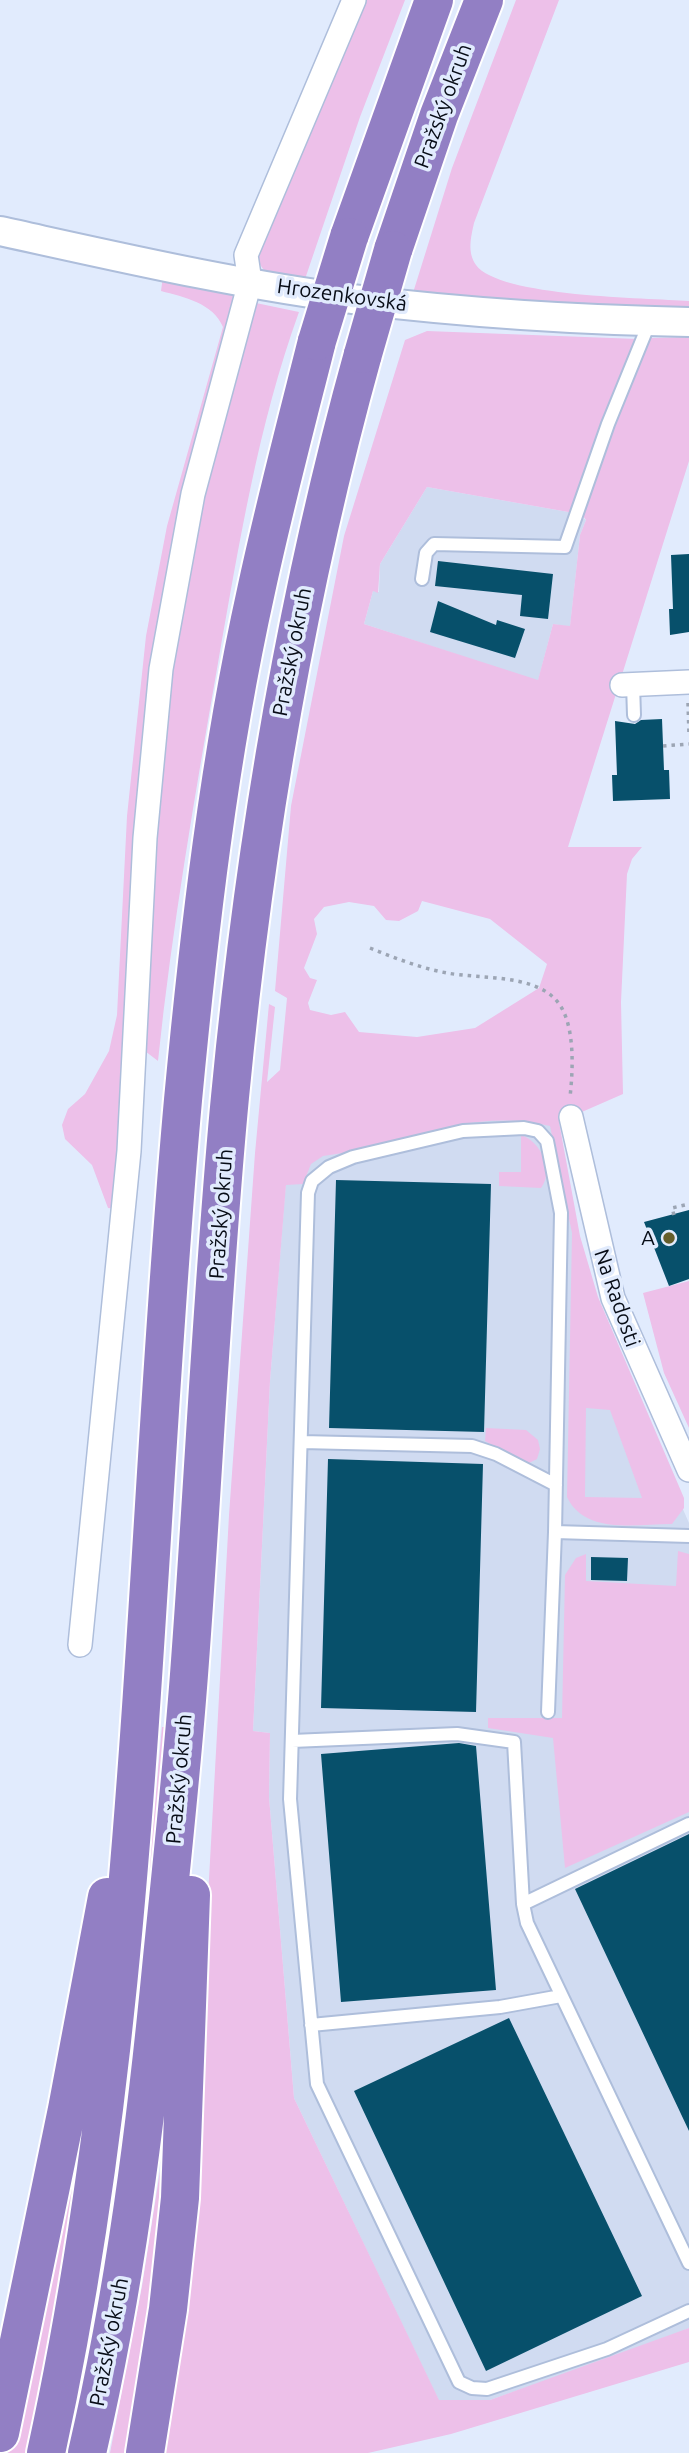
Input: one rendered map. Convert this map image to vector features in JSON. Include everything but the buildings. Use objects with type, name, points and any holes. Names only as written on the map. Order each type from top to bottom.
[{"type":"highway","name":"Pražský okruh","points":[[88,2453],[120,2288],[143,2134],[190,1668],[177,1516],[184,1097],[211,856],[255,594],[317,341],[349,237],[434,0]]},
{"type":"highway","name":"Pražský okruh","points":[[46,2453],[81,2278],[104,2125],[130,1875],[138,1748],[177,1516],[257,861],[300,608],[363,354],[393,250],[439,115],[484,0]]},
{"type":"highway","points":[[145,2453],[174,2266],[185,2127],[191,1937],[190,1668]]},
{"type":"highway","points":[[0,2433],[138,1748]]},
{"type":"highway","points":[[139,2453],[155,2394]]},
{"type":"street","points":[[80,1646],[129,1151],[145,838],[161,668],[193,494],[250,282],[246,255],[354,0]]},
{"type":"street","name":"Hrozenkovská","points":[[0,231],[186,272],[358,300],[461,310],[689,322]]},
{"type":"street","points":[[627,684],[689,682]]},
{"type":"street","name":"Na Radosti","points":[[571,1117],[602,1263],[613,1298],[689,1470]]},
{"type":"lane","points":[[422,579],[426,554],[434,544],[565,548],[608,424],[650,321]]},
{"type":"lane","points":[[627,684],[634,715]]},
{"type":"lane","points":[[548,1712],[555,1532],[561,1213],[547,1141],[538,1131],[524,1129],[463,1131],[353,1157],[329,1167],[312,1181],[308,1193],[290,1799],[320,2096],[459,2382],[472,2388],[487,2389],[607,2349],[689,2311]]},
{"type":"lane","points":[[302,1442],[472,1446],[496,1454],[556,1485]]},
{"type":"lane","points":[[555,1532],[689,1536]]},
{"type":"lane","points":[[292,1741],[457,1734],[514,1742],[523,1904],[527,1923],[689,2263]]},
{"type":"lane","points":[[523,1904],[689,1824]]},
{"type":"lane","points":[[311,2025],[500,2007],[561,1996]]},
{"type":"path","points":[[688,713],[689,735]]},
{"type":"path","points":[[663,746],[689,744]]},
{"type":"path","points":[[370,948],[414,965],[446,973],[539,988],[554,998],[564,1012],[568,1032],[573,1076],[571,1117]]},
{"type":"path","points":[[674,1216],[672,1208],[689,1204]]},
{"type":"shaded area","points":[[363,0],[405,0],[360,117],[304,282],[278,277],[266,272],[255,250]]},
{"type":"shaded area","points":[[516,0],[559,0],[474,223],[471,244],[473,260],[490,276],[513,284],[575,294],[689,301],[689,313],[412,296],[452,168]]},
{"type":"shaded area","points":[[163,276],[238,290],[179,529],[116,1209],[108,1208],[92,1165],[65,1139],[62,1125],[68,1109],[85,1094],[109,1051],[117,1015],[127,816],[146,636],[167,526],[223,327],[205,307],[161,291]]},
{"type":"shaded area","points":[[256,303],[299,312],[272,398],[242,530],[185,861],[158,1061],[141,1048],[144,955],[182,570]]},
{"type":"shaded area","points":[[427,331],[638,339],[574,513],[427,487],[380,564],[378,593],[373,591],[364,624],[538,680],[553,624],[570,626],[580,535],[586,520],[583,516],[614,425],[650,338],[689,337],[689,461],[568,847],[642,847],[632,859],[627,874],[621,1002],[623,1094],[559,1122],[580,1236],[598,1297],[684,1498],[684,1508],[672,1524],[613,1525],[586,1517],[575,1509],[567,1497],[572,1233],[550,1126],[520,1121],[491,1121],[435,1130],[323,1156],[311,1164],[303,1184],[286,1185],[270,1381],[253,1731],[270,1733],[269,1797],[294,2098],[439,2400],[490,2400],[689,2328],[689,2362],[451,2434],[368,2453],[158,2453],[203,1988],[229,1515],[255,1153],[269,1004],[275,1007],[267,1082],[280,1070],[287,998],[275,991],[291,806],[344,536],[405,340]],"holes":[[[422,901],[490,919],[547,964],[539,988],[475,1028],[417,1037],[359,1032],[345,1012],[331,1015],[310,1010],[308,1003],[317,980],[310,978],[304,968],[317,934],[314,919],[324,907],[349,902],[374,906],[386,920],[399,921],[418,911]],[[586,1408],[610,1410],[642,1498],[585,1497]]]},
{"type":"shaded area","points":[[427,487],[574,513],[586,520],[580,535],[570,627],[553,624],[538,681],[364,624],[373,591],[379,592],[380,564]]},
{"type":"shaded area","points":[[528,1034],[596,1311],[689,1523],[689,2328],[660,2341],[490,2400],[439,2401],[294,2098],[269,1797],[270,1733],[253,1731],[270,1381],[287,1169]]},
{"type":"shaded area","points":[[521,1135],[534,1143],[543,1157],[546,1173],[541,1188],[499,1186],[499,1172],[521,1172]]},
{"type":"shaded area","points":[[689,1281],[689,1428],[664,1373],[643,1293]]},
{"type":"shaded area","points":[[486,1428],[526,1430],[538,1440],[540,1449],[537,1459],[527,1464],[485,1441]]},
{"type":"shaded area","points":[[678,1551],[689,1554],[689,1812],[565,1868],[553,1738],[488,1728],[488,1718],[562,1718],[565,1575],[576,1558],[586,1554],[586,1581],[676,1586]]},
{"type":"shaded area","points":[[162,1727],[166,1727],[143,2034],[74,2453],[67,2453],[110,2229],[134,2032]]},
{"type":"shaded area","points":[[84,2126],[61,2274],[26,2453],[8,2453],[54,2230]]},
{"type":"shaded area","points":[[160,2171],[166,2172],[131,2453],[110,2453],[142,2286]]},
{"type":"place","name":"A","points":[[669,1238]]}]
